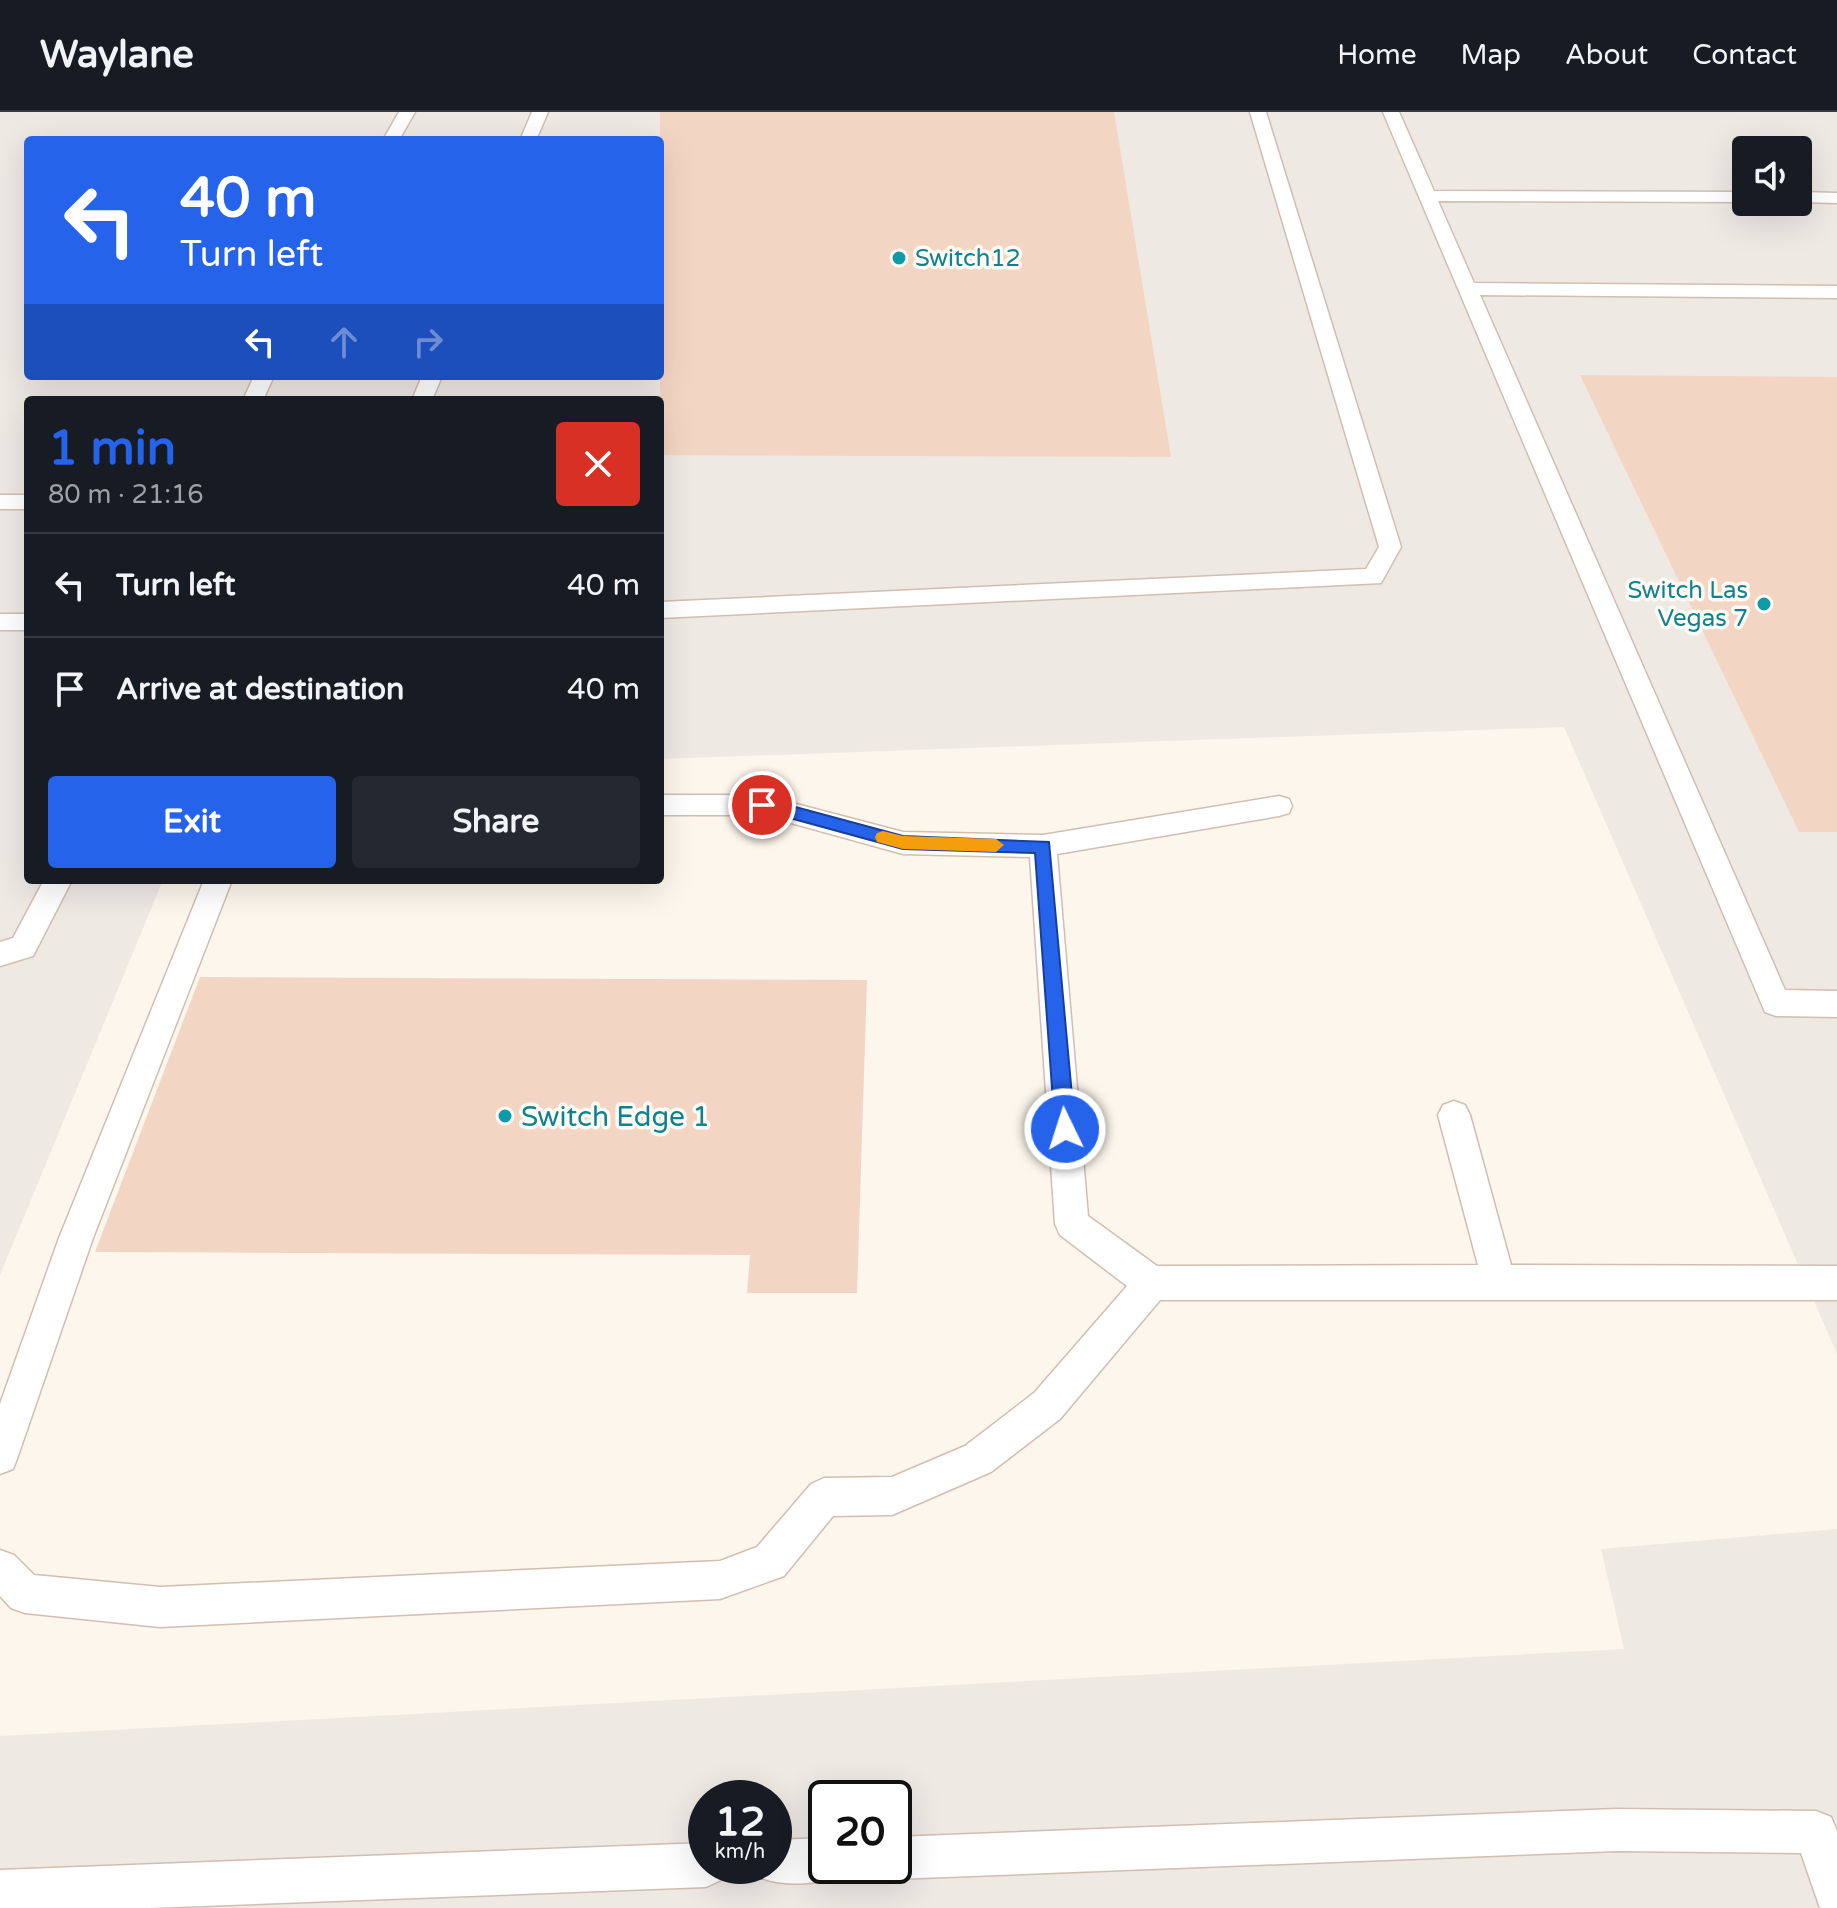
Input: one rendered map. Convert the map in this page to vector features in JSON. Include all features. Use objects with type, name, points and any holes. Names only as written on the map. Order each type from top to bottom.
[{"type":"lane","points":[[393,136],[407,112]]},
{"type":"lane","points":[[530,136],[540,112]]},
{"type":"lane","points":[[664,610],[1373,577],[1390,547],[1258,112]]},
{"type":"lane","points":[[1391,112],[1776,1003],[1837,1004]]},
{"type":"lane","points":[[1427,196],[1732,197]]},
{"type":"lane","points":[[1812,197],[1837,198]]},
{"type":"lane","points":[[1467,289],[1837,292]]},
{"type":"lane","points":[[0,502],[24,502]]},
{"type":"lane","points":[[0,622],[24,622]]},
{"type":"lane","points":[[664,805],[762,805],[903,843],[1043,846],[1279,806]]},
{"type":"lane","points":[[1043,846],[1072,1224],[1152,1283],[1837,1283]]},
{"type":"lane","points":[[0,954],[23,947],[56,884]]},
{"type":"lane","points":[[0,1456],[76,1238],[216,884]]},
{"type":"lane","points":[[1454,1115],[1499,1282]]},
{"type":"lane","points":[[0,1569],[25,1594],[160,1607],[720,1580],[770,1562],[824,1497],[892,1496],[978,1459],[1047,1406],[1152,1283]]},
{"type":"lane","points":[[912,1857],[1617,1830],[1816,1832],[1837,1896]]},
{"type":"lane","points":[[0,1892],[688,1866]]},
{"type":"shaded area","points":[[0,112],[1837,112],[1837,1354],[1564,727],[664,759],[664,396],[24,396],[24,884],[161,884],[0,1275]]},
{"type":"shaded area","points":[[1837,1529],[1837,1908],[0,1908],[0,1736],[1624,1649],[1601,1549]]},
{"type":"building","name":"Switch12","points":[[660,112],[1114,112],[1171,457],[664,455],[664,396],[660,396],[660,380],[664,380],[664,136],[660,136]]},
{"type":"building","name":"Switch Las Vegas 7","points":[[1580,375],[1837,377],[1837,832],[1799,832]]},
{"type":"building","name":"Switch Edge 1","points":[[200,977],[867,980],[857,1293],[747,1293],[750,1255],[95,1252]]},
{"type":"slow traffic","points":[[883,837],[903,843],[996,845]]},
{"type":"place","name":"Switch12","points":[[899,258]]},
{"type":"place","name":"Switch Las Vegas 7","points":[[1764,604]]},
{"type":"place","name":"Switch Edge 1","points":[[505,1116]]},
{"type":"route","points":[[762,805],[903,843],[1043,846],[1065,1129]]}]
